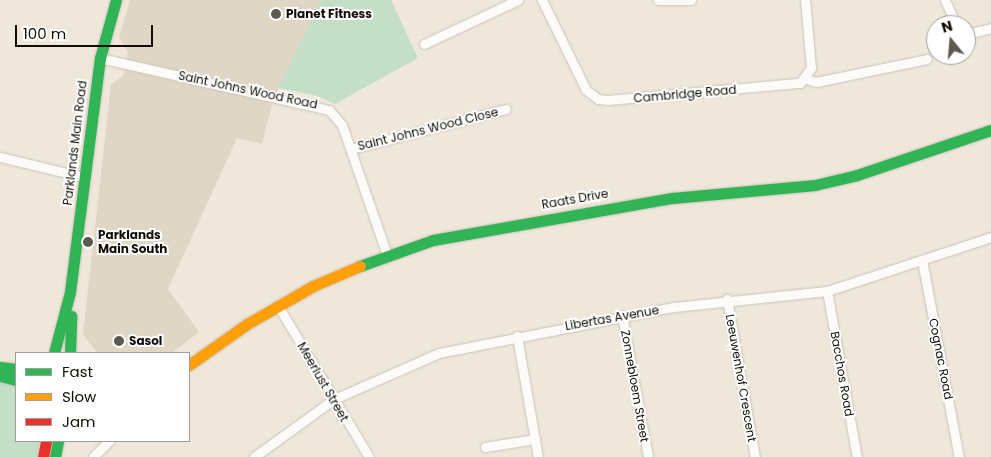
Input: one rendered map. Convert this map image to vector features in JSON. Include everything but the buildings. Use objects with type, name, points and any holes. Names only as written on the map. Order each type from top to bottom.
[{"type":"street","name":"Parklands Main Road","points":[[70,352],[70,292],[83,177],[100,58],[116,0]]},
{"type":"street","points":[[424,44],[518,0]]},
{"type":"street","name":"Cambridge Road","points":[[542,0],[581,82],[590,96],[598,100],[796,85],[806,79]]},
{"type":"street","points":[[658,0],[691,0]]},
{"type":"street","points":[[805,0],[811,68],[806,79],[816,82],[926,59]]},
{"type":"street","points":[[945,0],[952,15]]},
{"type":"street","points":[[976,32],[991,28]]},
{"type":"street","name":"Saint Johns Wood Road","points":[[100,58],[322,106],[340,120],[388,255]]},
{"type":"street","name":"Saint Johns Wood Close","points":[[351,149],[506,109]]},
{"type":"street","name":"Raats Drive","points":[[190,365],[278,306],[338,274],[388,255],[453,235],[650,201],[830,182],[991,130]]},
{"type":"street","points":[[0,157],[83,177]]},
{"type":"street","name":"Libertas Avenue","points":[[254,457],[334,399],[439,353],[622,315],[727,299],[827,291],[991,237]]},
{"type":"street","name":"Cognac Road","points":[[922,260],[959,457]]},
{"type":"street","name":"Bacchos Road","points":[[827,291],[857,457]]},
{"type":"street","name":"Parklands Main Road","points":[[54,352],[70,292]]},
{"type":"street","name":"Leeuwenhof Crescent","points":[[727,299],[755,457]]},
{"type":"street","name":"Meerlust Street","points":[[278,306],[369,457]]},
{"type":"street","name":"Zonnebloem Street","points":[[622,315],[648,457]]},
{"type":"street","points":[[517,336],[538,457]]},
{"type":"street","points":[[0,367],[15,369]]},
{"type":"street","points":[[0,376],[15,380]]},
{"type":"street","points":[[485,447],[535,439]]},
{"type":"street","points":[[43,457],[46,442]]},
{"type":"street","points":[[55,457],[58,442]]},
{"type":"street","points":[[94,457],[108,442]]},
{"type":"shaded area","points":[[130,0],[321,0],[273,100],[262,144],[237,138],[168,289],[199,332],[173,352],[96,352],[83,334],[111,84],[123,76],[128,53],[119,37]]},
{"type":"green space","points":[[321,0],[391,0],[418,58],[335,104],[318,96],[278,88]]},
{"type":"green space","points":[[0,380],[15,385],[15,442],[40,442],[37,457],[0,457]]},
{"type":"traffic: fast","points":[[54,352],[70,292],[100,58],[116,0]]},
{"type":"traffic: fast","points":[[360,266],[433,240],[672,198],[815,185],[857,175],[991,130]]},
{"type":"traffic: fast","points":[[70,352],[71,316]]},
{"type":"traffic: fast","points":[[0,367],[15,369]]},
{"type":"traffic: fast","points":[[0,376],[15,380]]},
{"type":"traffic: fast","points":[[55,457],[58,442]]},
{"type":"traffic: slow","points":[[190,364],[247,324],[313,286],[360,266]]},
{"type":"traffic: jam","points":[[43,457],[46,442]]},
{"type":"place","name":"Planet Fitness","points":[[276,14]]},
{"type":"place","name":"Parklands Main South","points":[[88,242]]},
{"type":"place","name":"Sasol","points":[[119,341]]}]
